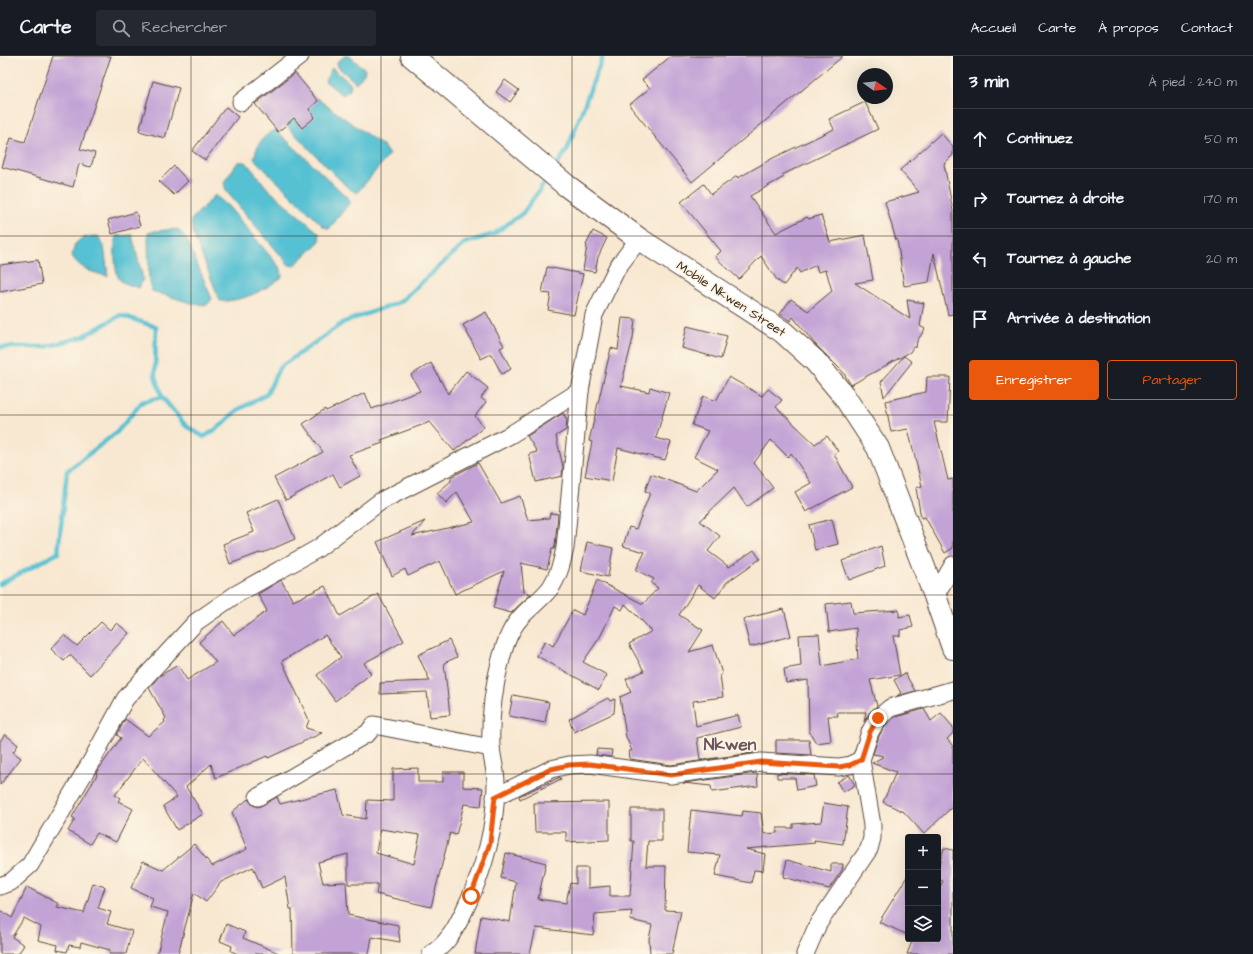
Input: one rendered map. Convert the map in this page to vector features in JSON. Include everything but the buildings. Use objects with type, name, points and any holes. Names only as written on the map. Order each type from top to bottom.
[{"type":"highway","name":"Mobile Nkwen Street","points":[[412,56],[534,160],[567,186],[639,239],[783,332],[815,361],[844,396],[878,448],[935,596],[953,648]]},
{"type":"street","points":[[241,102],[300,56]]},
{"type":"street","points":[[431,954],[437,951],[456,929],[471,896],[490,843],[496,782],[491,748],[493,703],[499,665],[506,640],[520,618],[550,588],[561,568],[565,548],[580,391],[594,315],[617,268],[639,239]]},
{"type":"street","points":[[0,886],[12,882],[30,865],[92,760],[125,699],[196,622],[235,595],[317,549],[381,501],[510,435],[580,391]]},
{"type":"street","points":[[935,596],[953,565]]},
{"type":"street","points":[[805,954],[818,924],[869,849],[872,838],[872,824],[861,760],[874,725],[878,718],[890,708],[953,690]]},
{"type":"street","points":[[258,797],[368,733],[374,725],[491,748]]},
{"type":"street","points":[[495,797],[551,769],[569,765],[590,764],[671,775],[761,762],[839,767],[850,765],[861,760]]},
{"type":"water","points":[[345,56],[349,56],[365,69],[364,74],[356,83],[338,67],[337,62]]},
{"type":"water","points":[[332,68],[351,84],[349,91],[342,95],[325,81]]},
{"type":"water","points":[[305,90],[383,146],[389,155],[357,193],[348,188],[279,118]]},
{"type":"water","points":[[276,130],[351,201],[329,229],[323,226],[254,159],[261,141],[271,132]]},
{"type":"water","points":[[238,162],[246,162],[268,189],[319,233],[320,241],[294,266],[289,265],[226,191],[224,182]]},
{"type":"water","points":[[215,195],[228,206],[281,269],[282,277],[275,282],[261,291],[237,300],[220,301],[193,233],[191,220]]},
{"type":"water","points":[[178,229],[187,240],[212,299],[207,305],[194,304],[152,291],[149,283],[148,233]]},
{"type":"water","points":[[132,235],[143,279],[139,288],[126,284],[120,280],[116,266],[116,236]]},
{"type":"water","points":[[98,236],[104,246],[108,276],[87,270],[72,256],[75,244],[82,238]]},
{"type":"waterway","points":[[554,169],[567,150],[603,56]]},
{"type":"waterway","points":[[0,584],[58,553],[67,471],[117,432],[142,402],[162,397],[186,426],[204,437],[222,425],[236,411],[267,394],[279,368],[344,322],[400,302],[465,243],[494,234],[523,213],[548,178]]},
{"type":"waterway","points":[[0,347],[45,347],[82,337],[121,315],[156,327],[155,376],[162,397]]},
{"type":"district","name":"Nkwen","points":[[730,745]]},
{"type":"route","points":[[471,896],[490,843],[495,797],[551,769],[569,765],[590,764],[671,775],[689,774],[761,762],[839,767],[850,765],[861,760],[870,732],[878,718]]}]
